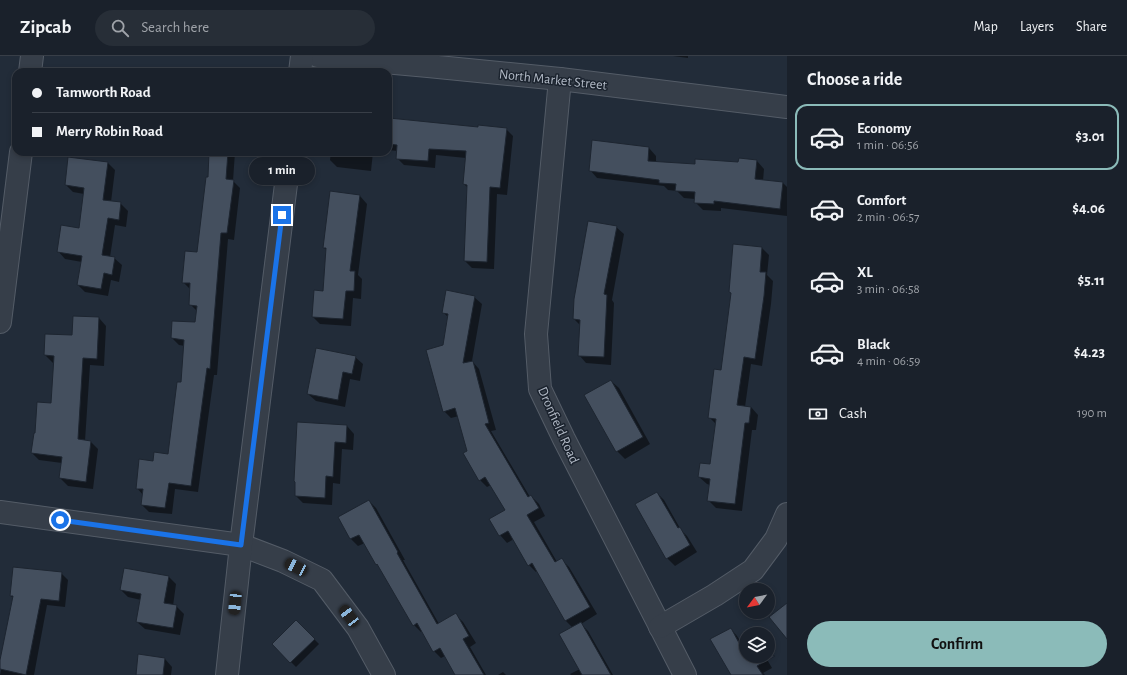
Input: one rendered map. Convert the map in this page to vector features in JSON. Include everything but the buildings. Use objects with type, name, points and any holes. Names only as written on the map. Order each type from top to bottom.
[{"type":"street","points":[[30,68],[32,56]]},
{"type":"street","points":[[300,68],[302,56]]},
{"type":"street","name":"North Market Street","points":[[318,56],[428,61],[787,107]]},
{"type":"street","name":"Dronfield Road","points":[[560,79],[536,334],[540,389],[564,440],[685,675]]},
{"type":"street","points":[[0,322],[21,156]]},
{"type":"street","points":[[227,675],[241,545],[290,156]]},
{"type":"street","points":[[0,512],[241,545],[283,561],[322,580],[358,628],[384,675]]},
{"type":"street","points":[[660,627],[715,595],[752,570],[776,539],[787,514]]},
{"type":"route","points":[[60,520],[241,545],[282,215]]}]
